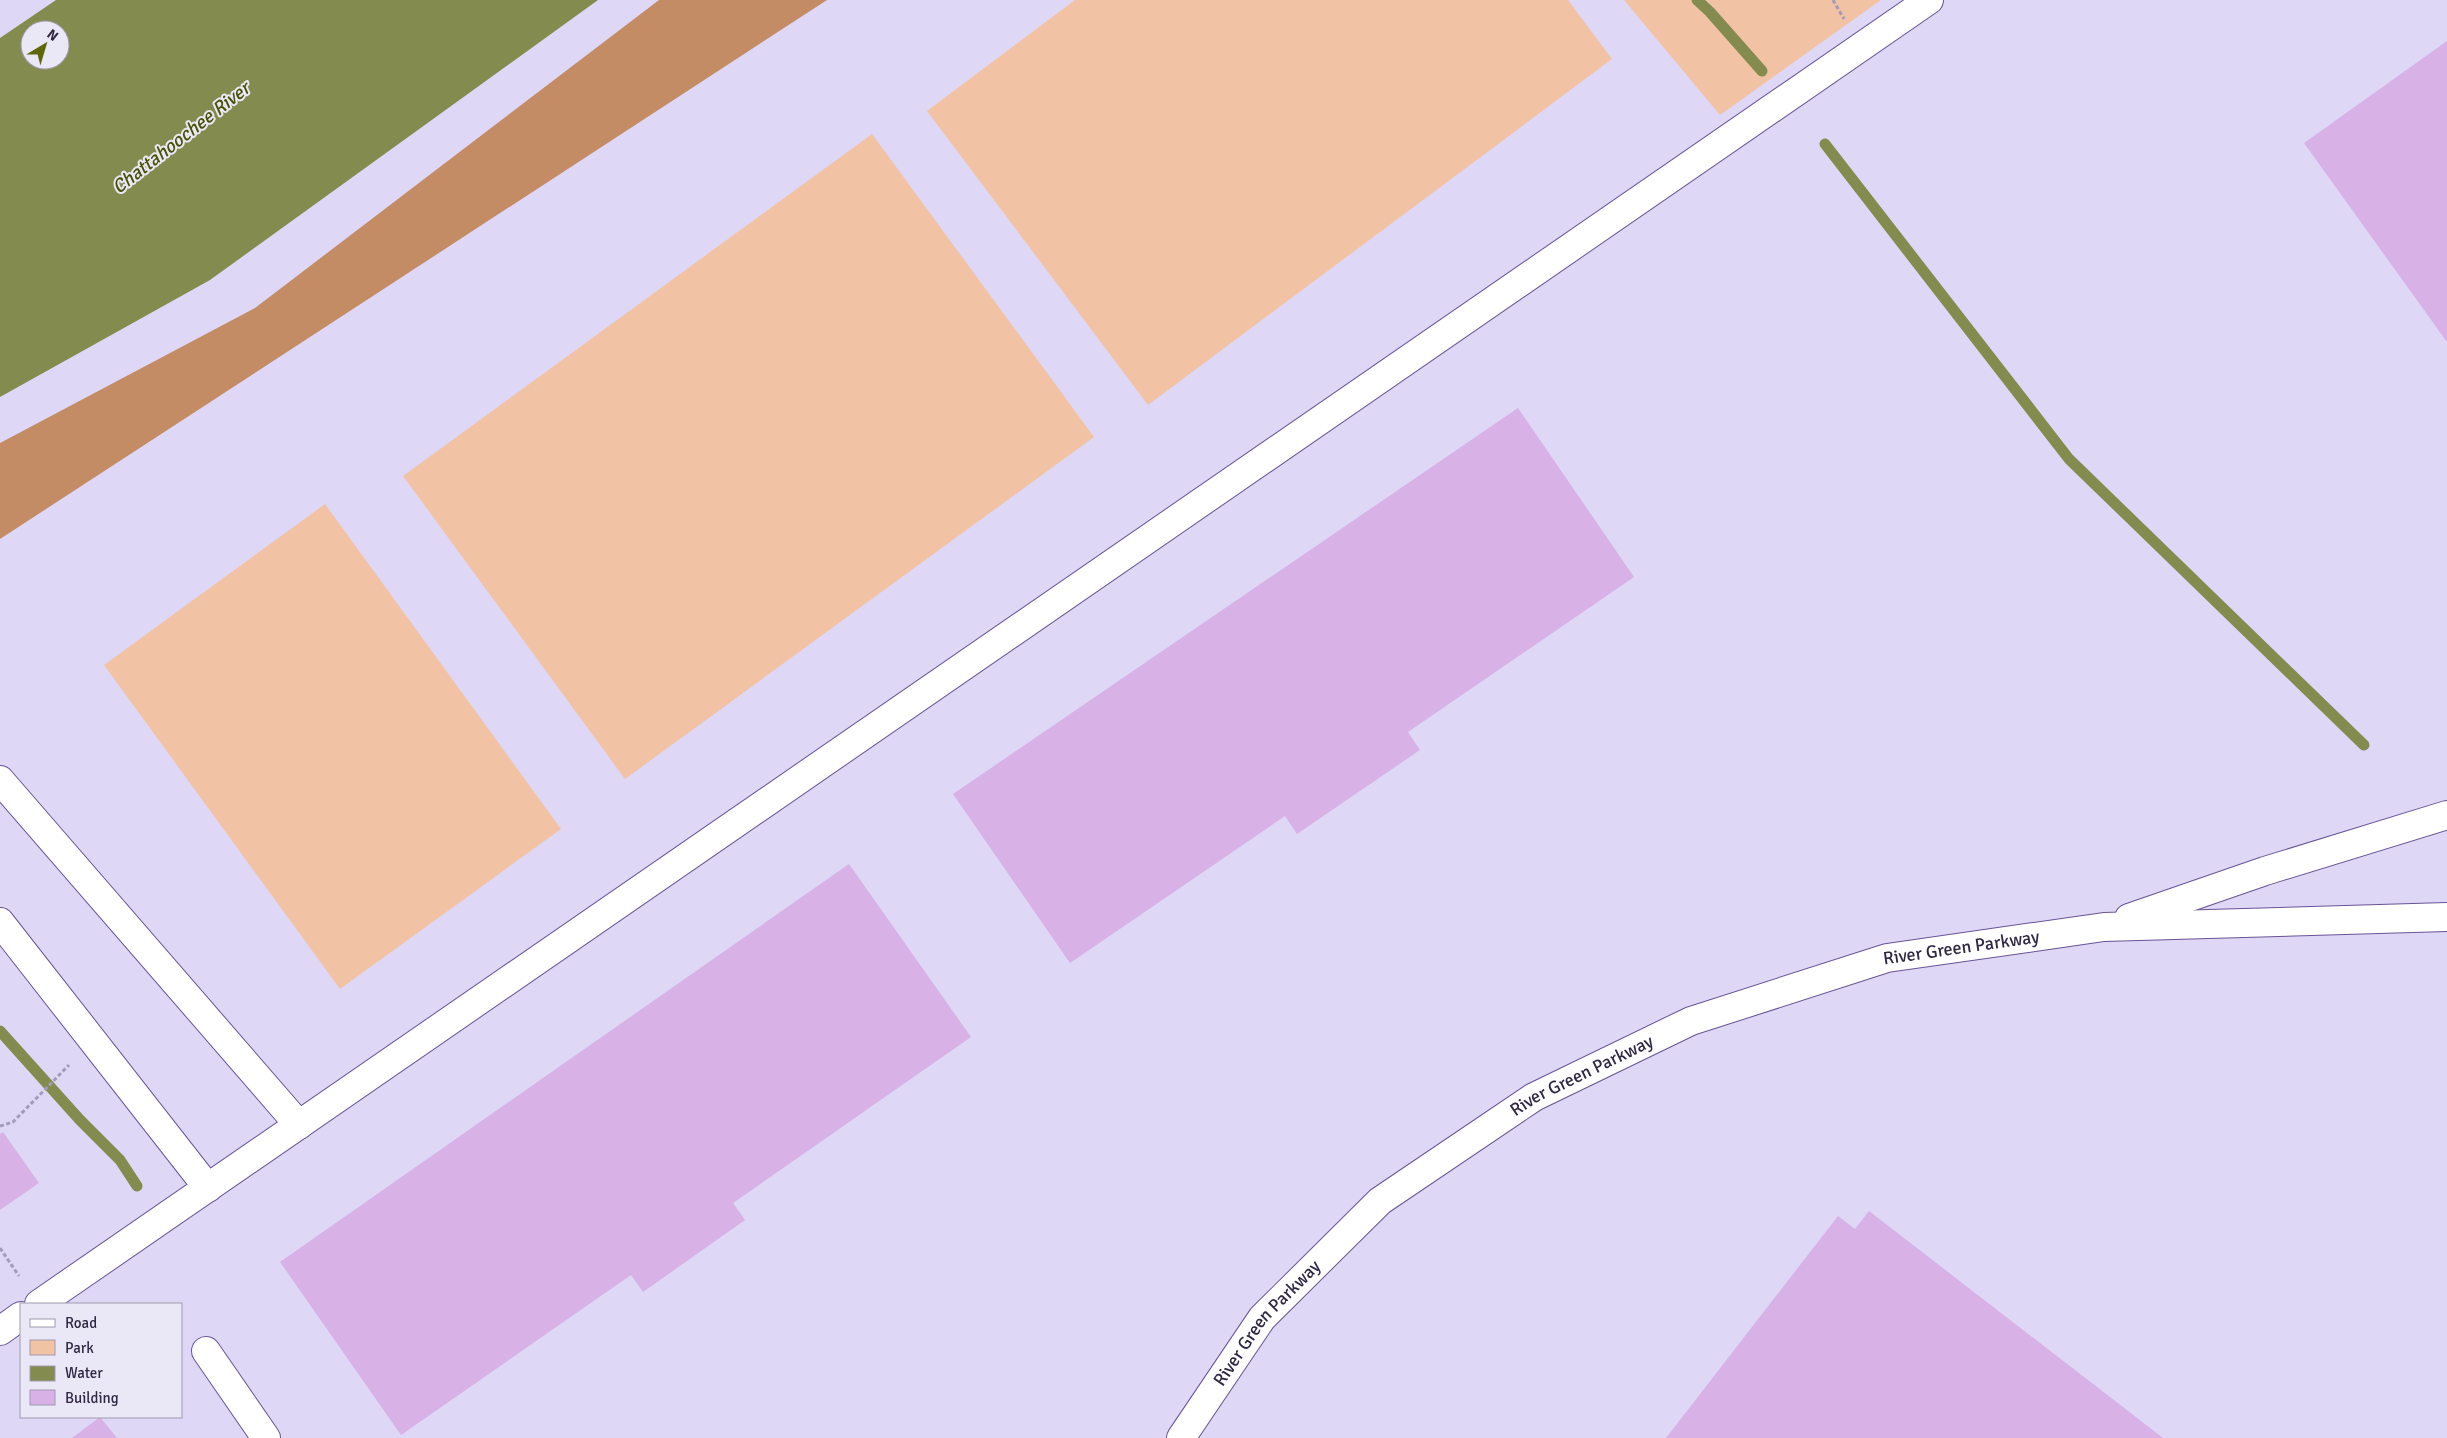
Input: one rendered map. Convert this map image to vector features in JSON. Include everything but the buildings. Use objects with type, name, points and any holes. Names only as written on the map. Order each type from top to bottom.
[{"type":"street","points":[[40,1303],[1929,0]]},
{"type":"street","points":[[0,780],[299,1125]]},
{"type":"street","name":"River Green Parkway","points":[[2104,927],[2265,871],[2447,816]]},
{"type":"street","name":"River Green Parkway","points":[[1181,1438],[1262,1318],[1380,1201],[1534,1097],[1691,1021],[1887,958],[2104,927],[2447,917]]},
{"type":"street","points":[[0,922],[208,1188]]},
{"type":"street","points":[[0,1331],[20,1317]]},
{"type":"street","points":[[206,1351],[266,1438]]},
{"type":"path","points":[[0,1126],[13,1122],[70,1064]]},
{"type":"green space","points":[[1075,0],[1568,0],[1612,59],[1148,405],[927,111]]},
{"type":"green space","points":[[1624,0],[1881,0],[1720,115]]},
{"type":"green space","points":[[872,134],[1094,437],[625,779],[403,476]]},
{"type":"green space","points":[[325,504],[561,829],[340,989],[104,665]]},
{"type":"shaded area","points":[[659,0],[827,0],[0,539],[0,443],[255,308]]},
{"type":"water","name":"Chattahoochee River","points":[[56,0],[598,0],[210,280],[0,397],[0,38],[20,24],[20,70],[70,70],[70,20],[27,20]]},
{"type":"waterway","points":[[1697,0],[1762,71]]},
{"type":"waterway","points":[[1825,144],[2069,459],[2364,745]]},
{"type":"waterway","points":[[0,1031],[80,1120],[120,1160],[137,1186]]}]
